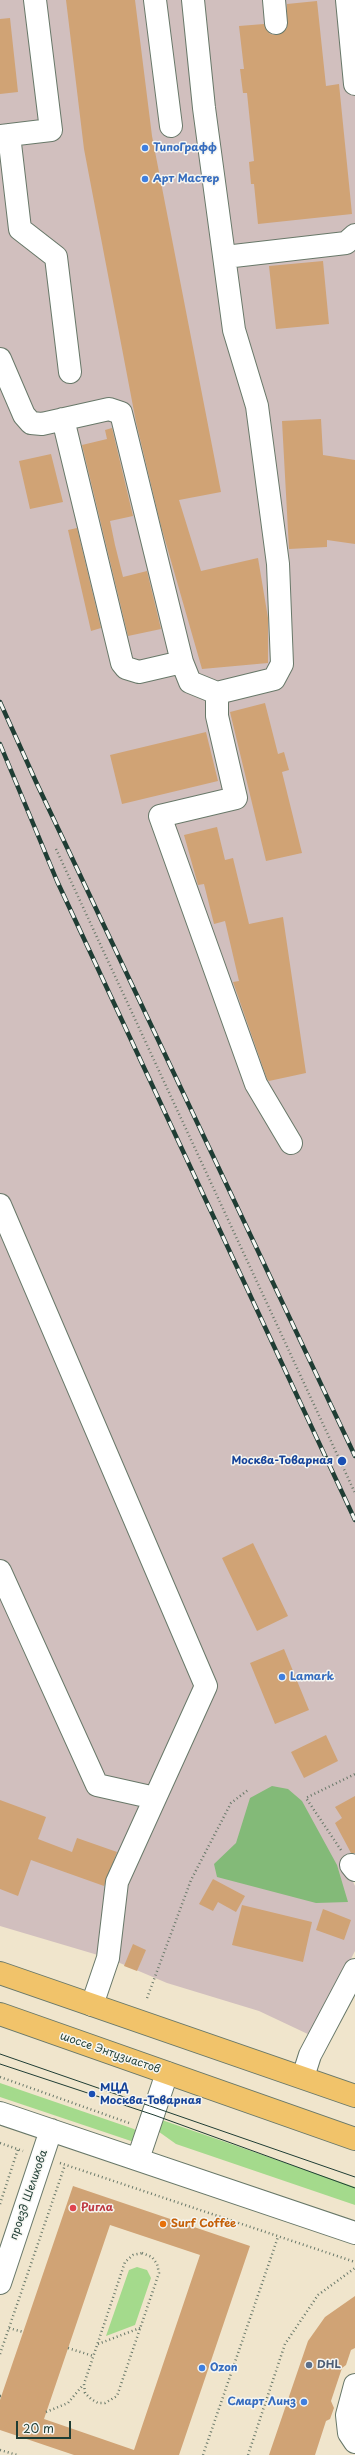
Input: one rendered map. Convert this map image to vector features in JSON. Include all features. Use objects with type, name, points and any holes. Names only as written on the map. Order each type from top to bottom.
[{"type":"main road","points":[[0,1973],[355,2096]]},
{"type":"main road","name":"шоссе Энтузиастов","points":[[0,2014],[355,2139]]},
{"type":"street","points":[[35,0],[51,130],[4,135],[20,229],[56,257],[70,372]]},
{"type":"street","points":[[155,0],[170,126]]},
{"type":"street","points":[[0,359],[27,419],[31,423],[42,424],[109,409],[118,410],[124,417],[182,662],[190,682],[216,693],[270,682],[278,675],[282,664],[278,564],[257,406],[234,330],[204,108],[193,0]]},
{"type":"street","points":[[274,0],[276,23]]},
{"type":"street","points":[[347,0],[355,84]]},
{"type":"street","points":[[224,257],[346,243],[355,235]]},
{"type":"street","points":[[63,419],[122,663],[132,671],[139,672],[182,662]]},
{"type":"street","points":[[216,693],[216,716],[236,798],[160,816],[256,1084],[291,1144]]},
{"type":"street","points":[[0,1205],[206,1686],[117,1882],[108,1958],[92,2005]]},
{"type":"street","points":[[0,1571],[97,1785],[155,1798]]},
{"type":"street","points":[[303,2077],[310,2055],[355,1970]]},
{"type":"street","points":[[138,2159],[167,2073]]},
{"type":"street","points":[[0,2113],[355,2232]]},
{"type":"street","name":"проезд Шелихова","points":[[0,2283],[51,2130]]},
{"type":"street","points":[[355,2385],[346,2415],[349,2433],[355,2442]]},
{"type":"path","points":[[56,849],[355,1493]]},
{"type":"path","points":[[353,1868],[306,1798],[355,1774]]},
{"type":"path","points":[[147,1998],[191,1880],[231,1803],[248,1790]]},
{"type":"path","points":[[0,2077],[148,2130]]},
{"type":"path","points":[[0,2143],[355,2262]]},
{"type":"path","points":[[0,2204],[18,2149]]},
{"type":"path","points":[[0,2354],[65,2165]]},
{"type":"path","points":[[203,2455],[278,2236]]},
{"type":"path","points":[[46,2412],[68,2403],[84,2384],[126,2262],[133,2255],[142,2253],[152,2257],[157,2264],[159,2273],[117,2396],[105,2403],[98,2403],[86,2393],[84,2384]]},
{"type":"path","points":[[248,2455],[285,2344],[318,2295],[355,2268]]},
{"type":"path","points":[[9,2328],[23,2332]]},
{"type":"path","points":[[97,2344],[140,2328]]},
{"type":"path","points":[[68,2348],[93,2356]]},
{"type":"path","points":[[0,2450],[16,2455]]},
{"type":"shaded area","points":[[0,0],[355,0],[355,1860],[346,1866],[355,1886],[355,1951],[312,2036],[259,2011],[167,1983],[108,1958],[0,1926]]},
{"type":"green space","points":[[272,1786],[288,1789],[302,1801],[337,1865],[348,1902],[316,1903],[217,1877],[214,1864],[236,1843],[250,1798]]},
{"type":"green space","points":[[0,2083],[134,2129],[139,2134],[134,2142],[0,2097]]},
{"type":"green space","points":[[159,2119],[355,2187],[355,2205],[176,2144],[155,2129]]},
{"type":"green space","points":[[137,2267],[147,2270],[151,2278],[135,2325],[106,2336],[129,2270]]},
{"type":"building","points":[[66,0],[135,0],[152,136],[221,492],[179,500],[201,571],[258,558],[268,618],[268,663],[202,669],[161,526],[136,422],[84,149]]},
{"type":"building","points":[[317,1],[326,86],[339,84],[352,214],[258,224],[254,184],[251,184],[249,162],[254,161],[247,93],[243,93],[240,69],[244,69],[239,26],[264,24],[270,34],[277,35],[287,28],[287,4]]},
{"type":"building","points":[[10,18],[18,92],[0,94],[0,19]]},
{"type":"building","points":[[323,261],[329,324],[276,329],[269,266]]},
{"type":"building","points":[[321,419],[323,455],[355,460],[355,544],[327,540],[327,547],[289,549],[282,421]]},
{"type":"building","points":[[112,428],[133,516],[110,521],[115,545],[123,577],[147,571],[161,629],[128,636],[82,445],[107,439],[105,430]]},
{"type":"building","points":[[51,454],[63,502],[30,509],[19,461]]},
{"type":"building","points":[[77,528],[101,628],[91,631],[68,530]]},
{"type":"building","points":[[265,703],[278,754],[284,752],[289,770],[282,772],[302,853],[266,861],[230,712]]},
{"type":"building","points":[[206,732],[218,781],[122,804],[110,755]]},
{"type":"building","points":[[217,827],[225,860],[233,858],[249,924],[283,917],[306,1073],[269,1081],[267,1079],[233,982],[239,981],[225,921],[214,924],[204,884],[198,885],[184,835]]},
{"type":"building","points":[[253,1543],[288,1616],[257,1631],[222,1558]]},
{"type":"building","points":[[284,1649],[309,1710],[275,1724],[250,1663]]},
{"type":"building","points":[[326,1735],[338,1761],[304,1778],[291,1752]]},
{"type":"building","points":[[355,1796],[355,1853],[351,1853],[335,1823],[342,1818],[335,1807]]},
{"type":"building","points":[[0,1800],[46,1817],[38,1839],[72,1852],[77,1838],[117,1852],[104,1886],[31,1860],[18,1896],[0,1889]]},
{"type":"building","points":[[213,1879],[245,1896],[236,1912],[218,1902],[213,1911],[199,1904]]},
{"type":"building","points":[[242,1905],[312,1922],[303,1962],[232,1945]]},
{"type":"building","points":[[323,1909],[351,1920],[344,1940],[316,1930]]},
{"type":"building","points":[[133,1944],[146,1950],[137,1971],[124,1966]]},
{"type":"building","points":[[73,2186],[250,2246],[179,2455],[74,2455],[0,2430],[0,2400]],"holes":[[[110,2225],[200,2255],[134,2450],[44,2419]]]},
{"type":"building","points":[[355,2296],[355,2348],[351,2350],[346,2365],[342,2368],[331,2401],[334,2408],[330,2419],[326,2421],[315,2455],[269,2455],[308,2341],[325,2317]]},
{"type":"tram line","points":[[0,2054],[355,2177]]},
{"type":"tram line","points":[[0,2064],[154,2115],[355,2188]]},
{"type":"railway","points":[[0,702],[37,784],[355,1456]]},
{"type":"railway","points":[[0,744],[57,881],[355,1520]]},
{"type":"place","name":"ТипоГрафф","points":[[145,148]]},
{"type":"place","name":"Арт Мастер","points":[[145,179]]},
{"type":"place","name":"Москва-Товарная","points":[[342,1461]]},
{"type":"place","name":"Lamark","points":[[282,1677]]},
{"type":"place","name":"МЦД Москва-Товарная","points":[[92,2094]]},
{"type":"place","name":"Ригла","points":[[73,2208]]},
{"type":"place","name":"Surf Coffee","points":[[163,2224]]},
{"type":"place","name":"DHL","points":[[309,2365]]},
{"type":"place","name":"Ozon","points":[[202,2368]]},
{"type":"place","name":"Смарт Линз","points":[[304,2402]]}]
